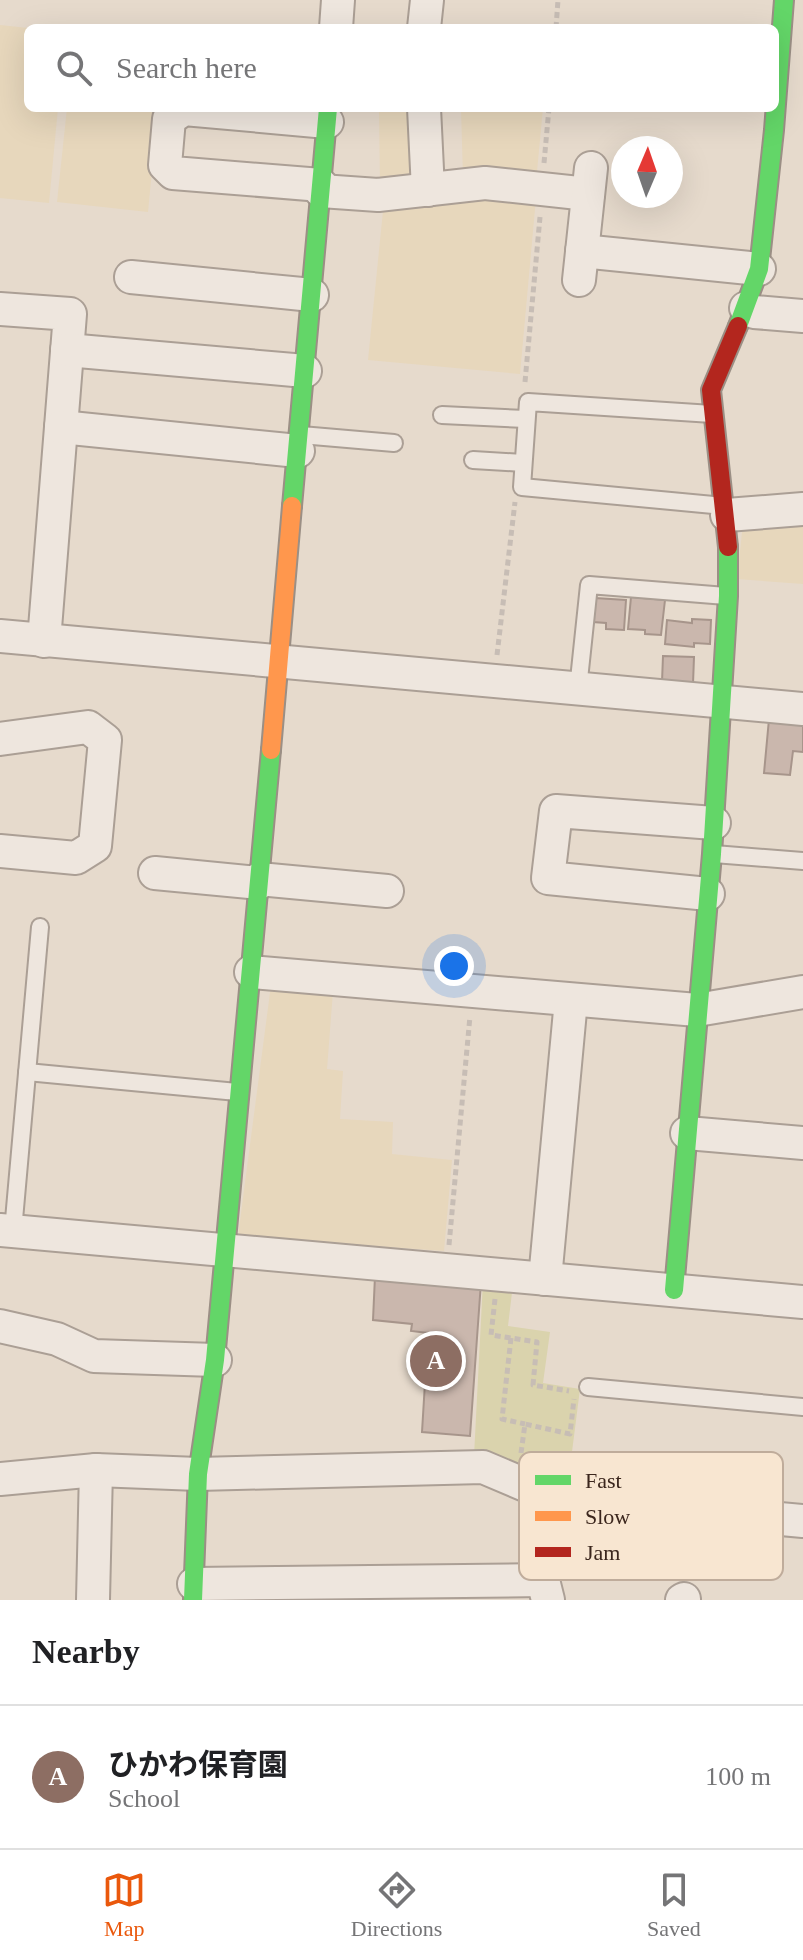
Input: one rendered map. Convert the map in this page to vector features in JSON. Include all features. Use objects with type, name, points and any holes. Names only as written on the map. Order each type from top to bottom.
[{"type":"street","points":[[336,24],[338,0]]},
{"type":"street","points":[[424,24],[427,0]]},
{"type":"street","points":[[779,46],[784,0]]},
{"type":"street","points":[[674,1290],[713,838],[728,596],[725,511],[711,390],[759,269],[788,132],[779,88]]},
{"type":"street","points":[[180,112],[169,119],[165,165],[173,173],[378,195],[485,183],[542,189],[589,181],[580,266],[759,269]]},
{"type":"street","points":[[256,112],[328,115],[226,1250],[215,1360],[198,1474],[193,1592],[545,1590]]},
{"type":"street","points":[[424,112],[428,190]]},
{"type":"street","points":[[131,277],[312,295]]},
{"type":"street","points":[[746,308],[754,312],[803,316]]},
{"type":"street","points":[[0,309],[70,314],[44,641]]},
{"type":"street","points":[[67,350],[305,371]]},
{"type":"street","points":[[61,427],[299,443]]},
{"type":"street","points":[[725,511],[803,509]]},
{"type":"street","points":[[0,636],[803,709]]},
{"type":"street","points":[[0,739],[88,727],[105,740],[95,846],[76,858],[0,851]]},
{"type":"street","points":[[708,894],[548,878],[556,811],[713,838]]},
{"type":"street","points":[[155,873],[387,891]]},
{"type":"street","points":[[251,972],[697,1010],[803,992]]},
{"type":"street","points":[[545,1279],[571,1000]]},
{"type":"street","points":[[687,1133],[803,1143]]},
{"type":"street","points":[[6,1230],[803,1302]]},
{"type":"street","points":[[0,1326],[57,1339],[94,1356],[215,1360]]},
{"type":"street","points":[[0,1479],[96,1470],[198,1474],[483,1467],[519,1482]]},
{"type":"street","points":[[93,1600],[96,1470]]},
{"type":"street","points":[[783,1519],[803,1521]]},
{"type":"lane","points":[[442,415],[527,410],[714,413]]},
{"type":"lane","points":[[527,410],[522,487],[725,511]]},
{"type":"lane","points":[[299,443],[394,443]]},
{"type":"lane","points":[[473,460],[523,463]]},
{"type":"lane","points":[[578,689],[589,585],[728,596]]},
{"type":"lane","points":[[713,838],[803,861]]},
{"type":"lane","points":[[6,1230],[27,1072],[40,927]]},
{"type":"lane","points":[[27,1072],[239,1092]]},
{"type":"lane","points":[[588,1387],[803,1407]]},
{"type":"path","points":[[556,24],[558,0]]},
{"type":"path","points":[[527,410],[524,392],[549,112]]},
{"type":"path","points":[[495,681],[516,495],[522,487]]},
{"type":"path","points":[[447,1270],[472,991]]},
{"type":"path","points":[[497,1274],[491,1335],[511,1338],[537,1342],[533,1385],[574,1392],[570,1434],[502,1419],[511,1338]]},
{"type":"path","points":[[525,1424],[527,1452]]},
{"type":"shaded area","points":[[0,25],[24,28],[24,112],[58,112],[49,203],[0,198]]},
{"type":"shaded area","points":[[67,112],[158,112],[148,212],[57,202]]},
{"type":"shaded area","points":[[379,112],[415,112],[418,173],[380,185]]},
{"type":"shaded area","points":[[461,112],[543,112],[536,182],[463,178]]},
{"type":"shaded area","points":[[536,198],[520,374],[368,360],[384,201]]},
{"type":"shaded area","points":[[803,519],[803,584],[737,579],[743,523]]},
{"type":"shaded area","points":[[271,985],[333,991],[327,1069],[343,1071],[340,1119],[393,1122],[392,1154],[452,1160],[444,1251],[238,1236]]},
{"type":"shaded area","points":[[483,1281],[513,1284],[508,1326],[550,1332],[543,1383],[580,1389],[572,1452],[519,1452],[519,1473],[474,1456]]},
{"type":"building","points":[[631,597],[665,600],[661,635],[628,629]]},
{"type":"building","points":[[595,598],[626,600],[624,630],[606,629],[606,623],[593,622]]},
{"type":"building","points":[[692,619],[711,620],[710,644],[694,643],[694,647],[665,644],[667,620],[692,623]]},
{"type":"building","points":[[663,656],[694,657],[693,684],[662,682]]},
{"type":"building","points":[[769,719],[803,722],[803,752],[793,751],[790,775],[764,773]]},
{"type":"building","points":[[375,1276],[481,1282],[470,1436],[422,1432],[428,1333],[411,1331],[412,1324],[373,1320]]},
{"type":"traffic: fast","points":[[779,65],[784,0]]},
{"type":"traffic: fast","points":[[292,506],[328,112]]},
{"type":"traffic: fast","points":[[738,326],[759,269],[775,112]]},
{"type":"traffic: fast","points":[[674,1290],[712,854],[728,596],[728,547]]},
{"type":"traffic: fast","points":[[193,1600],[198,1474],[215,1360],[271,750]]},
{"type":"traffic: slow","points":[[271,750],[292,506]]},
{"type":"traffic: jam","points":[[728,547],[711,390],[738,326]]},
{"type":"place","name":"ひかわ保育園","points":[[436,1361]]}]
